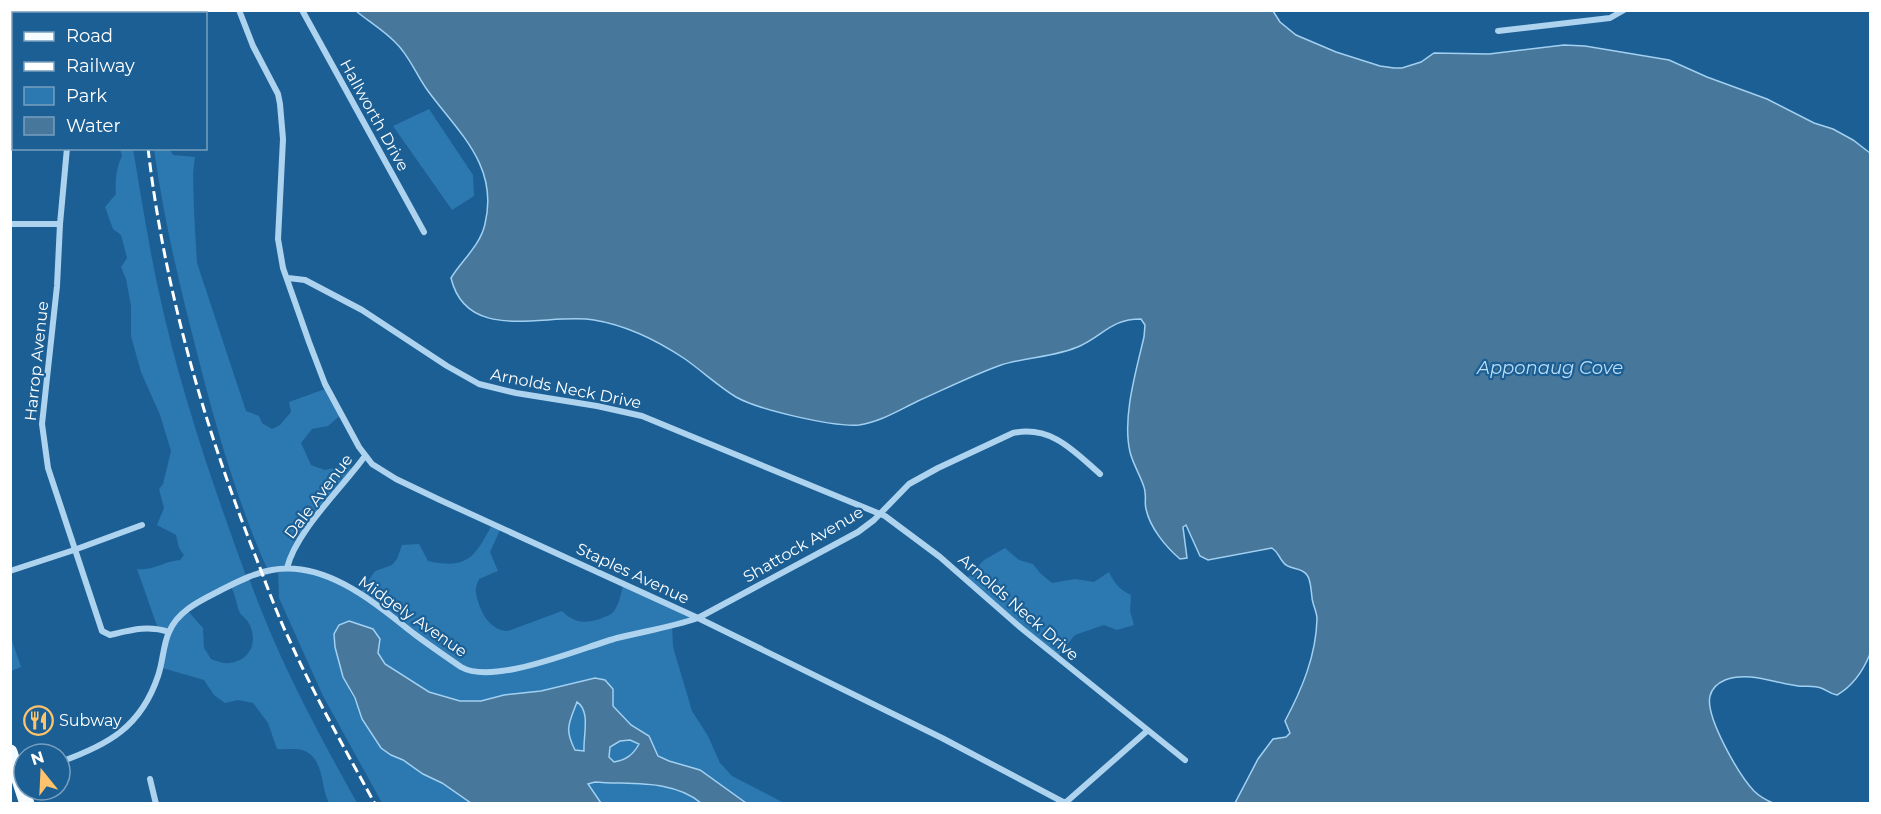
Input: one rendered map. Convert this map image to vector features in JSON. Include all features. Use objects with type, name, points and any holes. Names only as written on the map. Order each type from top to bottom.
[{"type":"street","points":[[239,10],[253,46],[278,94],[280,104],[283,139],[278,239],[283,268],[288,279]]},
{"type":"street","name":"Hallworth Drive","points":[[302,10],[424,232]]},
{"type":"street","points":[[1498,31],[1610,18],[1624,10]]},
{"type":"street","name":"Harrop Avenue","points":[[67,150],[57,286],[42,424],[48,468],[102,631],[110,635],[144,627],[169,632]]},
{"type":"street","points":[[10,224],[60,224]]},
{"type":"street","name":"Staples Avenue","points":[[288,279],[325,384],[365,456],[379,469],[440,500],[698,618],[942,738],[1064,803]]},
{"type":"street","name":"Arnolds Neck Drive","points":[[288,279],[304,280],[362,310],[447,366],[479,384],[642,416],[879,513],[899,524],[940,557],[1021,628],[1185,760]]},
{"type":"street","name":"Shattock Avenue","points":[[698,618],[847,538],[874,520],[900,492],[919,478],[1006,435],[1022,430],[1039,431],[1052,436],[1100,474]]},
{"type":"street","name":"Dale Avenue","points":[[287,568],[290,555],[308,529],[365,456]]},
{"type":"street","points":[[10,571],[142,525]]},
{"type":"street","points":[[72,758],[108,742],[135,718],[155,685],[169,632],[184,612],[202,599],[247,578],[271,570],[287,568]]},
{"type":"street","name":"Midgely Avenue","points":[[287,568],[309,571],[350,587],[461,668],[476,673],[491,673],[532,664],[617,638],[698,618]]},
{"type":"street","points":[[1064,803],[1147,731]]},
{"type":"street","points":[[150,779],[156,804]]},
{"type":"green space","points":[[429,109],[473,175],[474,196],[452,210],[393,126]]},
{"type":"green space","points":[[120,150],[133,150],[154,271],[166,325],[186,398],[246,576],[249,578],[298,693],[357,803],[329,803],[315,759],[302,750],[277,749],[268,723],[253,703],[238,700],[225,703],[214,695],[204,680],[162,668],[168,631],[157,626],[137,569],[148,569],[180,560],[184,555],[179,548],[176,535],[157,525],[164,508],[159,489],[163,484],[171,451],[160,415],[141,372],[131,336],[131,306],[126,279],[121,267],[127,258],[121,235],[113,229],[105,207],[116,194],[118,165],[122,156]],"holes":[[[230,585],[239,611],[251,629],[253,642],[248,654],[243,658],[225,663],[211,659],[204,648],[203,628],[187,610]]]},
{"type":"green space","points":[[154,150],[170,150],[173,155],[195,157],[193,174],[197,263],[246,411],[259,416],[262,423],[272,429],[280,425],[291,412],[289,402],[328,388],[342,414],[328,426],[312,429],[301,443],[311,465],[325,470],[343,466],[344,463],[354,471],[306,530],[288,567],[361,592],[375,571],[392,565],[402,545],[419,544],[428,561],[453,564],[462,562],[475,552],[493,523],[501,528],[490,552],[498,571],[479,579],[476,591],[482,612],[490,623],[501,630],[508,631],[562,611],[576,621],[597,620],[614,611],[624,583],[694,617],[672,625],[673,647],[692,711],[708,736],[720,763],[732,776],[784,803],[746,803],[700,770],[658,756],[649,736],[631,725],[613,706],[613,689],[595,678],[541,691],[504,695],[481,701],[460,701],[429,692],[385,664],[377,653],[380,639],[349,690],[381,748],[442,783],[471,803],[382,803],[323,696],[279,598],[278,570],[268,571],[236,489],[211,405],[184,299]]},
{"type":"green space","points":[[1005,548],[1019,560],[1033,564],[1052,583],[1075,579],[1094,582],[1109,572],[1118,586],[1131,595],[1130,611],[1134,625],[1117,630],[1104,625],[1075,635],[1058,656],[967,578],[984,560]]},
{"type":"green space","points":[[10,635],[21,667],[11,671],[10,671]]},
{"type":"green space","points":[[577,701],[585,718],[584,751],[575,750],[569,731],[570,720]]},
{"type":"green space","points":[[630,740],[639,744],[629,756],[614,762],[609,757],[610,747],[620,741]]},
{"type":"green space","points":[[595,782],[664,787],[690,795],[701,803],[601,803],[587,784]]},
{"type":"water","name":"Apponaug Cove","points":[[356,11],[1273,11],[1280,22],[1296,35],[1336,52],[1380,66],[1402,68],[1421,62],[1434,53],[1489,54],[1564,45],[1585,46],[1669,60],[1767,99],[1814,123],[1833,129],[1870,153],[1870,654],[1857,678],[1837,695],[1818,687],[1798,686],[1752,677],[1725,680],[1712,691],[1710,705],[1724,745],[1754,791],[1773,803],[1235,803],[1258,759],[1273,739],[1286,737],[1290,733],[1285,721],[1311,659],[1317,616],[1307,575],[1302,570],[1288,567],[1272,548],[1208,560],[1200,556],[1186,525],[1183,527],[1187,558],[1180,559],[1155,530],[1145,506],[1145,490],[1131,456],[1128,439],[1131,394],[1144,337],[1145,325],[1141,319],[1115,325],[1071,350],[1001,365],[882,418],[859,425],[847,425],[778,412],[747,402],[729,393],[675,352],[618,326],[594,320],[511,321],[491,319],[474,312],[460,299],[451,278],[483,232],[488,203],[481,168],[463,136],[428,91],[400,47]]},
{"type":"water","points":[[349,621],[373,629],[380,639],[378,653],[385,664],[429,692],[460,701],[481,701],[504,695],[541,691],[595,678],[605,680],[613,689],[613,706],[631,725],[649,736],[658,756],[700,770],[746,803],[701,803],[690,795],[664,787],[595,782],[588,784],[601,803],[471,803],[442,783],[381,748],[362,719],[355,698],[343,677],[334,634],[339,625]],"holes":[[[577,702],[584,711],[584,751],[575,750],[569,731]],[[630,740],[639,744],[637,748],[629,756],[614,762],[609,757],[610,747],[620,741]]]},
{"type":"railway","points":[[148,150],[164,252],[175,304],[203,406],[236,506],[284,629],[319,701],[375,804]]},
{"type":"place","name":"Subway","points":[[38,720]]}]
